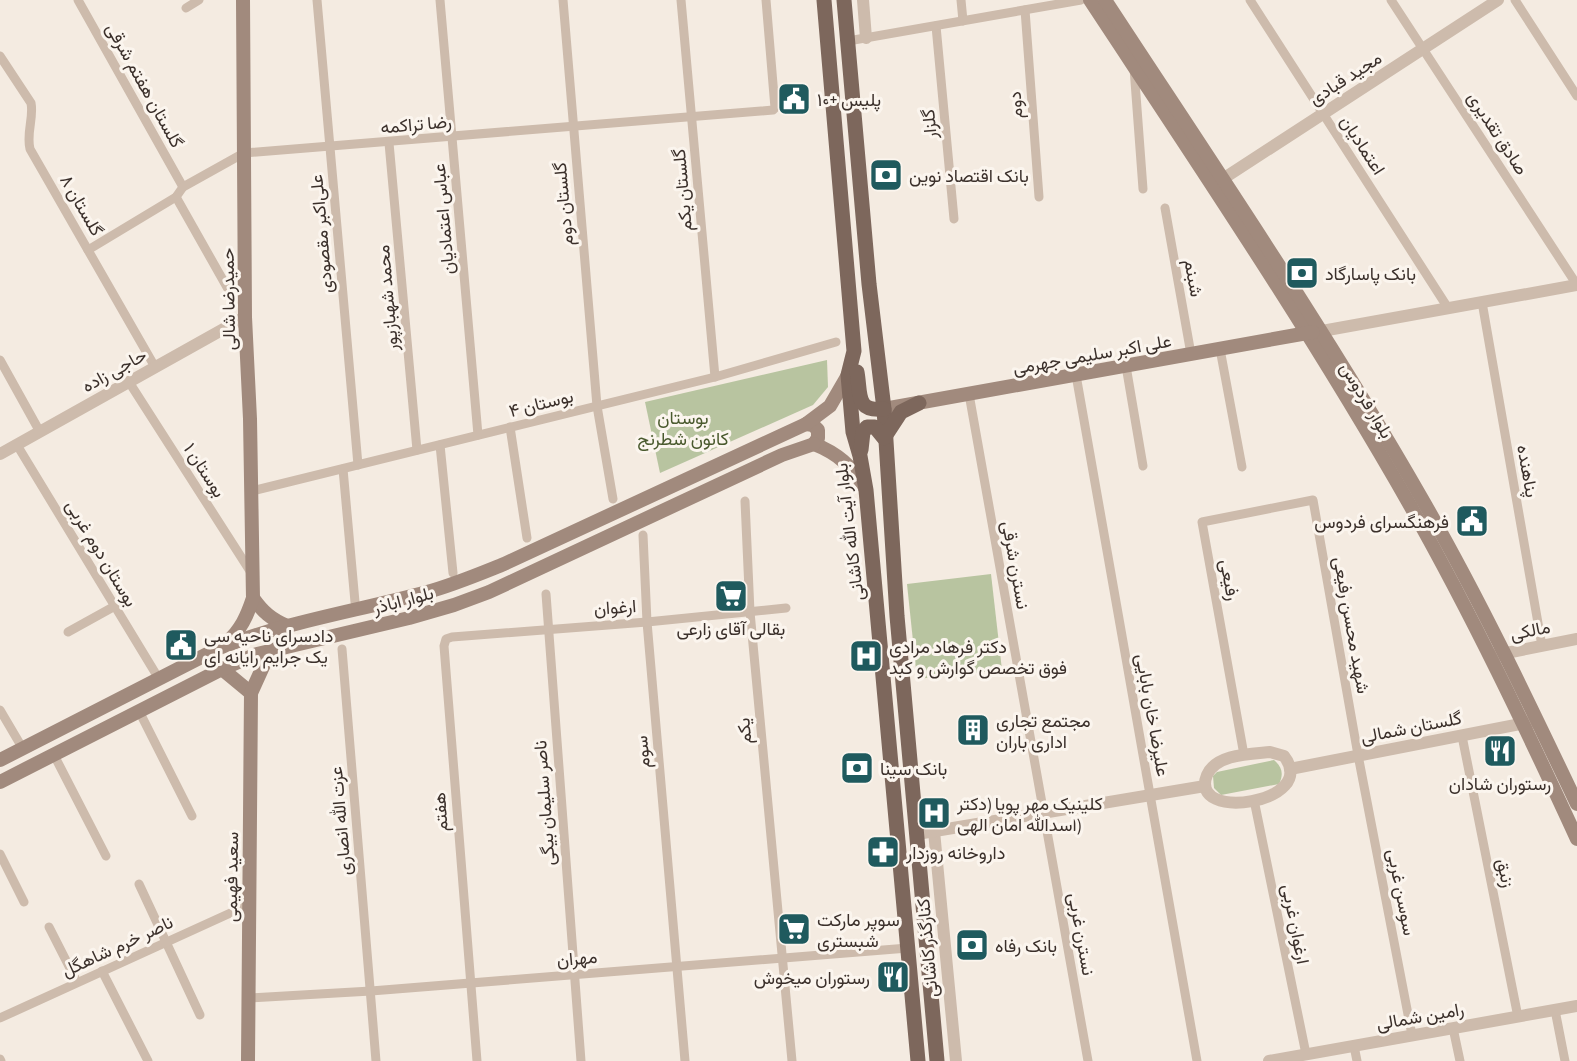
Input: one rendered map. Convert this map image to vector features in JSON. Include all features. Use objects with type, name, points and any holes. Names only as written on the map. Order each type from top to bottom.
[{"type":"main road","name":"حمیدرضا شالی","points":[[243,0],[245,317],[252,491],[253,598]]},
{"type":"main road","name":"بلوار آیت الله کاشانی","points":[[824,0],[854,351],[848,375],[853,432],[866,490],[918,1061]]},
{"type":"main road","points":[[844,0],[869,284],[884,409],[884,438],[897,616],[937,1061]]},
{"type":"main road","name":"بلوار فردوس","points":[[1090,0],[1139,63],[1218,182],[1322,331],[1423,500],[1531,722],[1577,804]]},
{"type":"main road","name":"بلوار فردوس","points":[[1105,0],[1139,63]]},
{"type":"main road","name":"بلوار فردوس","points":[[1218,182],[1498,655]]},
{"type":"main road","name":"علی اکبر سلیمی جهرمی","points":[[884,409],[1322,331]]},
{"type":"main road","points":[[854,351],[862,403],[871,411],[884,409]]},
{"type":"main road","name":"بلوار اباذر","points":[[0,760],[219,648],[250,636],[287,626],[428,592],[504,564],[806,424],[830,406],[848,375]]},
{"type":"main road","points":[[884,438],[902,412],[920,403]]},
{"type":"main road","points":[[806,424],[813,425],[818,430],[818,438],[814,444],[831,451],[844,460],[857,474],[866,490]]},
{"type":"main road","points":[[860,456],[863,432],[867,427],[875,427],[884,438]]},
{"type":"main road","name":"بلوار اباذر","points":[[0,782],[222,669],[257,654],[409,618],[463,602],[524,577],[782,455],[814,444]]},
{"type":"main road","points":[[253,598],[273,620],[287,626]]},
{"type":"main road","points":[[219,648],[235,635],[247,618],[253,598]]},
{"type":"main road","points":[[222,669],[251,693],[266,660],[277,648]]},
{"type":"main road","name":"سعید فهیمی","points":[[248,1061],[251,693]]},
{"type":"main road","name":"بلوار فردوس","points":[[1531,722],[1577,838]]},
{"type":"street","name":"گلستان هفتم شرقی","points":[[78,0],[183,187]]},
{"type":"street","points":[[186,8],[199,0]]},
{"type":"street","name":"علی‌اکبر مقصودی","points":[[317,0],[358,465]]},
{"type":"street","name":"عباس اعتمادیان","points":[[440,0],[478,435]]},
{"type":"street","name":"گلستان دوم","points":[[562,0],[597,406],[613,499]]},
{"type":"street","name":"گلستان یکم","points":[[681,0],[715,377]]},
{"type":"street","name":"رضا تراکمه","points":[[88,250],[176,197],[183,187],[244,153],[774,109],[766,0]]},
{"type":"street","points":[[862,0],[866,38]]},
{"type":"street","points":[[961,0],[963,21]]},
{"type":"street","points":[[848,41],[1082,0]]},
{"type":"street","name":"اعتمادیان","points":[[1250,0],[1449,308]]},
{"type":"street","name":"صادق تقدیری","points":[[1391,0],[1577,285]]},
{"type":"street","name":"مجید قبادی","points":[[1218,182],[1498,0]]},
{"type":"street","points":[[1515,0],[1577,96]]},
{"type":"street","name":"دوم","points":[[1025,10],[1039,197]]},
{"type":"street","name":"گلزار","points":[[936,26],[954,219]]},
{"type":"street","name":"گلستان ٨","points":[[0,56],[31,103],[33,111],[28,141],[30,149],[155,367]]},
{"type":"street","points":[[1139,63],[1143,189]]},
{"type":"street","name":"محمد شهبازپور","points":[[389,142],[417,450]]},
{"type":"street","points":[[176,197],[228,289]]},
{"type":"street","name":"شبنم","points":[[1165,208],[1191,354]]},
{"type":"street","points":[[1322,331],[1577,285]]},
{"type":"street","name":"پناهنده","points":[[1482,302],[1542,646]]},
{"type":"street","name":"حاجی زاده","points":[[0,454],[245,317]]},
{"type":"street","name":"بوستان ۴","points":[[252,491],[715,377],[836,342]]},
{"type":"street","points":[[1220,349],[1242,467]]},
{"type":"street","points":[[0,360],[40,432]]},
{"type":"street","points":[[1126,366],[1143,466]]},
{"type":"street","name":"علیرضا خان بابایی","points":[[1076,375],[1197,1061]]},
{"type":"street","name":"بوستان ۱","points":[[129,382],[253,576]]},
{"type":"street","name":"نسترن شرقی","points":[[969,394],[1044,813]]},
{"type":"street","points":[[510,427],[527,538]]},
{"type":"street","name":"بوستان دوم غربی","points":[[17,444],[159,679]]},
{"type":"street","points":[[440,445],[453,573]]},
{"type":"street","points":[[343,469],[355,602]]},
{"type":"street","name":"یکم","points":[[744,501],[750,612],[781,958]]},
{"type":"street","name":"رفیعی","points":[[1244,755],[1202,522],[1313,501]]},
{"type":"street","name":"شهید محسن رفیعی","points":[[1313,501],[1359,755]]},
{"type":"street","name":"سوم","points":[[643,535],[647,622],[685,1061]]},
{"type":"street","name":"ناصر سلیمان بیگی","points":[[546,594],[581,1061]]},
{"type":"street","points":[[68,632],[115,606]]},
{"type":"street","name":"ارغوان","points":[[446,639],[786,608]]},
{"type":"street","name":"هفتم","points":[[446,639],[444,646],[477,1061]]},
{"type":"street","name":"مالکی","points":[[1498,655],[1577,639]]},
{"type":"street","name":"عزت الله انصاری","points":[[342,649],[376,1061]]},
{"type":"street","points":[[0,710],[23,748]]},
{"type":"street","points":[[139,711],[192,816]]},
{"type":"street","name":"گلستان شمالی","points":[[1290,769],[1531,722]]},
{"type":"street","name":"زنبق","points":[[1462,736],[1518,1017]]},
{"type":"street","points":[[1275,752],[1284,756],[1290,769],[1290,776],[1284,786],[1254,800],[1236,803],[1218,801],[1204,786],[1208,773],[1216,764],[1244,755],[1275,752]]},
{"type":"street","points":[[54,755],[106,856]]},
{"type":"street","name":"سوسن غربی","points":[[1359,755],[1412,1035]]},
{"type":"street","points":[[917,834],[1204,786]]},
{"type":"street","name":"ارغوان غربی","points":[[1254,800],[1306,1054]]},
{"type":"street","name":"نسترن غربی","points":[[1044,813],[1088,1061]]},
{"type":"street","name":"کنارگذر کاشانی","points":[[934,831],[956,1061]]},
{"type":"street","points":[[0,854],[24,902]]},
{"type":"street","points":[[139,884],[200,1015]]},
{"type":"street","name":"ناصر خرم شاهگل","points":[[0,1018],[248,905]]},
{"type":"street","points":[[50,927],[77,982]]},
{"type":"street","name":"مهران","points":[[249,998],[371,991],[908,948]]},
{"type":"street","points":[[781,958],[792,1061]]},
{"type":"street","points":[[102,971],[148,1061]]},
{"type":"street","name":"رامین شمالی","points":[[1269,1061],[1577,1006]]},
{"type":"street","points":[[1555,1010],[1565,1061]]},
{"type":"street","points":[[1453,1028],[1460,1061]]},
{"type":"street","points":[[1354,1046],[1357,1061]]},
{"type":"green space","name":"بوستان کانون شطرنج","points":[[827,360],[828,387],[813,405],[660,473],[645,402]]},
{"type":"green space","points":[[991,574],[1002,670],[917,679],[907,584]]},
{"type":"green space","points":[[1274,760],[1281,771],[1279,784],[1221,795],[1214,788],[1213,776],[1217,772]]},
{"type":"place","name":"پلیس +۱۰","points":[[794,99]]},
{"type":"place","name":"بانک اقتصاد نوین","points":[[886,175]]},
{"type":"place","name":"بانک پاسارگاد","points":[[1302,273]]},
{"type":"place","name":"فرهنگسرای فردوس","points":[[1472,521]]},
{"type":"place","name":"بقالی آقای زارعی","points":[[731,596]]},
{"type":"place","name":"دادسرای ناحیه سی یک جرایم رایانه ای","points":[[181,645]]},
{"type":"place","name":"دکتر فرهاد مرادی فوق تخصص گوارش و کبد","points":[[866,656]]},
{"type":"place","name":"مجتمع تجاری اداری باران","points":[[973,730]]},
{"type":"place","name":"رستوران شادان","points":[[1500,751]]},
{"type":"place","name":"بانک سینا","points":[[857,768]]},
{"type":"place","name":"کلینیک مهر پویا (دکتر اسدالله امان الهی)","points":[[934,813]]},
{"type":"place","name":"داروخانه روزدار","points":[[883,852]]},
{"type":"place","name":"سوپر مارکت شبستری","points":[[794,929]]},
{"type":"place","name":"بانک رفاه","points":[[972,945]]},
{"type":"place","name":"رستوران میخوش","points":[[893,977]]}]
